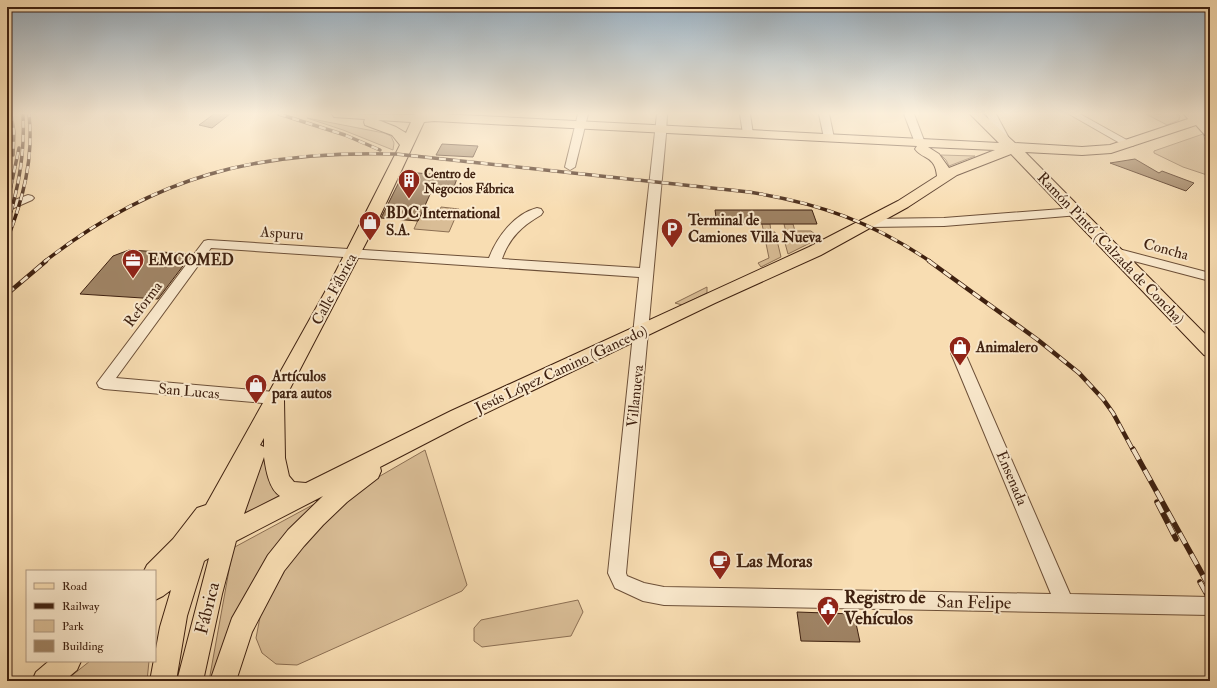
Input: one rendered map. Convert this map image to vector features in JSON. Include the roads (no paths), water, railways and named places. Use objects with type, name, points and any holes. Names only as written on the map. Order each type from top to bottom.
[{"type":"main road","name":"Calle Fábrica","points":[[195,554],[227,484],[353,254],[406,146]]},
{"type":"main road","points":[[921,146],[933,154],[939,161],[942,166],[944,178]]},
{"type":"main road","points":[[923,146],[1009,150],[1098,151],[1121,146]]},
{"type":"main road","name":"Ramón Pintó (Calzada de Concha)","points":[[1005,146],[1075,212],[1210,350]]},
{"type":"main road","points":[[975,162],[1009,150],[1072,158],[1106,157],[1134,152],[1147,146]]},
{"type":"main road","points":[[975,162],[1009,150]]},
{"type":"main road","name":"Jesús López Camino (Gancedo)","points":[[156,587],[195,554],[226,535],[445,423],[815,252],[903,204],[958,169],[975,162]]},
{"type":"main road","points":[[275,398],[274,450],[280,480],[284,487],[291,491],[308,493]]},
{"type":"main road","name":"Calle Fábrica","points":[[226,535],[275,398]]},
{"type":"main road","points":[[223,681],[241,627],[276,563],[296,538],[329,504],[353,484],[445,423]]},
{"type":"main road","points":[[156,572],[181,547],[227,484]]},
{"type":"main road","name":"Fábrica","points":[[190,681],[213,579],[226,535]]},
{"type":"main road","name":"Fábrica","points":[[163,681],[178,603],[195,554]]},
{"type":"main road","points":[[156,649],[161,659],[163,681]]},
{"type":"street","points":[[570,167],[575,146]]},
{"type":"street","name":"Villanueva","points":[[621,582],[617,573],[659,146]]},
{"type":"street","points":[[1007,146],[1009,150]]},
{"type":"street","points":[[7,207],[28,198]]},
{"type":"street","points":[[903,204],[904,212],[908,217],[919,223]]},
{"type":"street","points":[[494,263],[506,236],[520,222],[537,212]]},
{"type":"street","points":[[869,223],[919,223],[1075,212]]},
{"type":"street","name":"Aspuru","points":[[208,244],[646,273]]},
{"type":"street","name":"Reforma","points":[[104,383],[208,244]]},
{"type":"street","name":"Concha","points":[[1114,252],[1210,277]]},
{"type":"street","name":"Ensenada","points":[[958,353],[1065,604]]},
{"type":"street","name":"San Lucas","points":[[104,383],[275,398]]},
{"type":"street","name":"San Felipe","points":[[621,582],[643,592],[664,596],[1210,606]]},
{"type":"railway","points":[[13,146],[13,155]]},
{"type":"railway","points":[[7,224],[18,183],[23,146]]},
{"type":"railway","points":[[7,240],[18,209],[26,178],[30,146]]},
{"type":"railway","points":[[371,146],[380,150]]},
{"type":"railway","points":[[8,200],[19,148]]},
{"type":"railway","points":[[44,262],[85,233],[126,208],[167,189],[210,174],[253,164],[298,157],[346,154],[396,154],[749,192],[799,202],[844,216],[888,236],[931,262]]},
{"type":"railway","points":[[7,294],[46,261]]},
{"type":"railway","points":[[929,261],[1038,340],[1079,373],[1103,399],[1113,413],[1133,450]]},
{"type":"railway","points":[[1133,449],[1210,588]]},
{"type":"railway","points":[[1157,502],[1176,539]]},
{"type":"railway","points":[[1200,582],[1210,600]]},
{"type":"place","name":"Centro de Negocios Fábrica","points":[[409,200]]},
{"type":"place","name":"BDC International S.A.","points":[[370,242]]},
{"type":"place","name":"Terminal de Camiones Villa Nueva","points":[[672,248]]},
{"type":"place","name":"EMCOMED","points":[[133,280]]},
{"type":"place","name":"Animalero","points":[[960,366]]},
{"type":"place","name":"Artículos para autos","points":[[256,404]]},
{"type":"place","name":"Las Moras","points":[[720,580]]},
{"type":"place","name":"Registro de Vehículos","points":[[828,626]]}]
